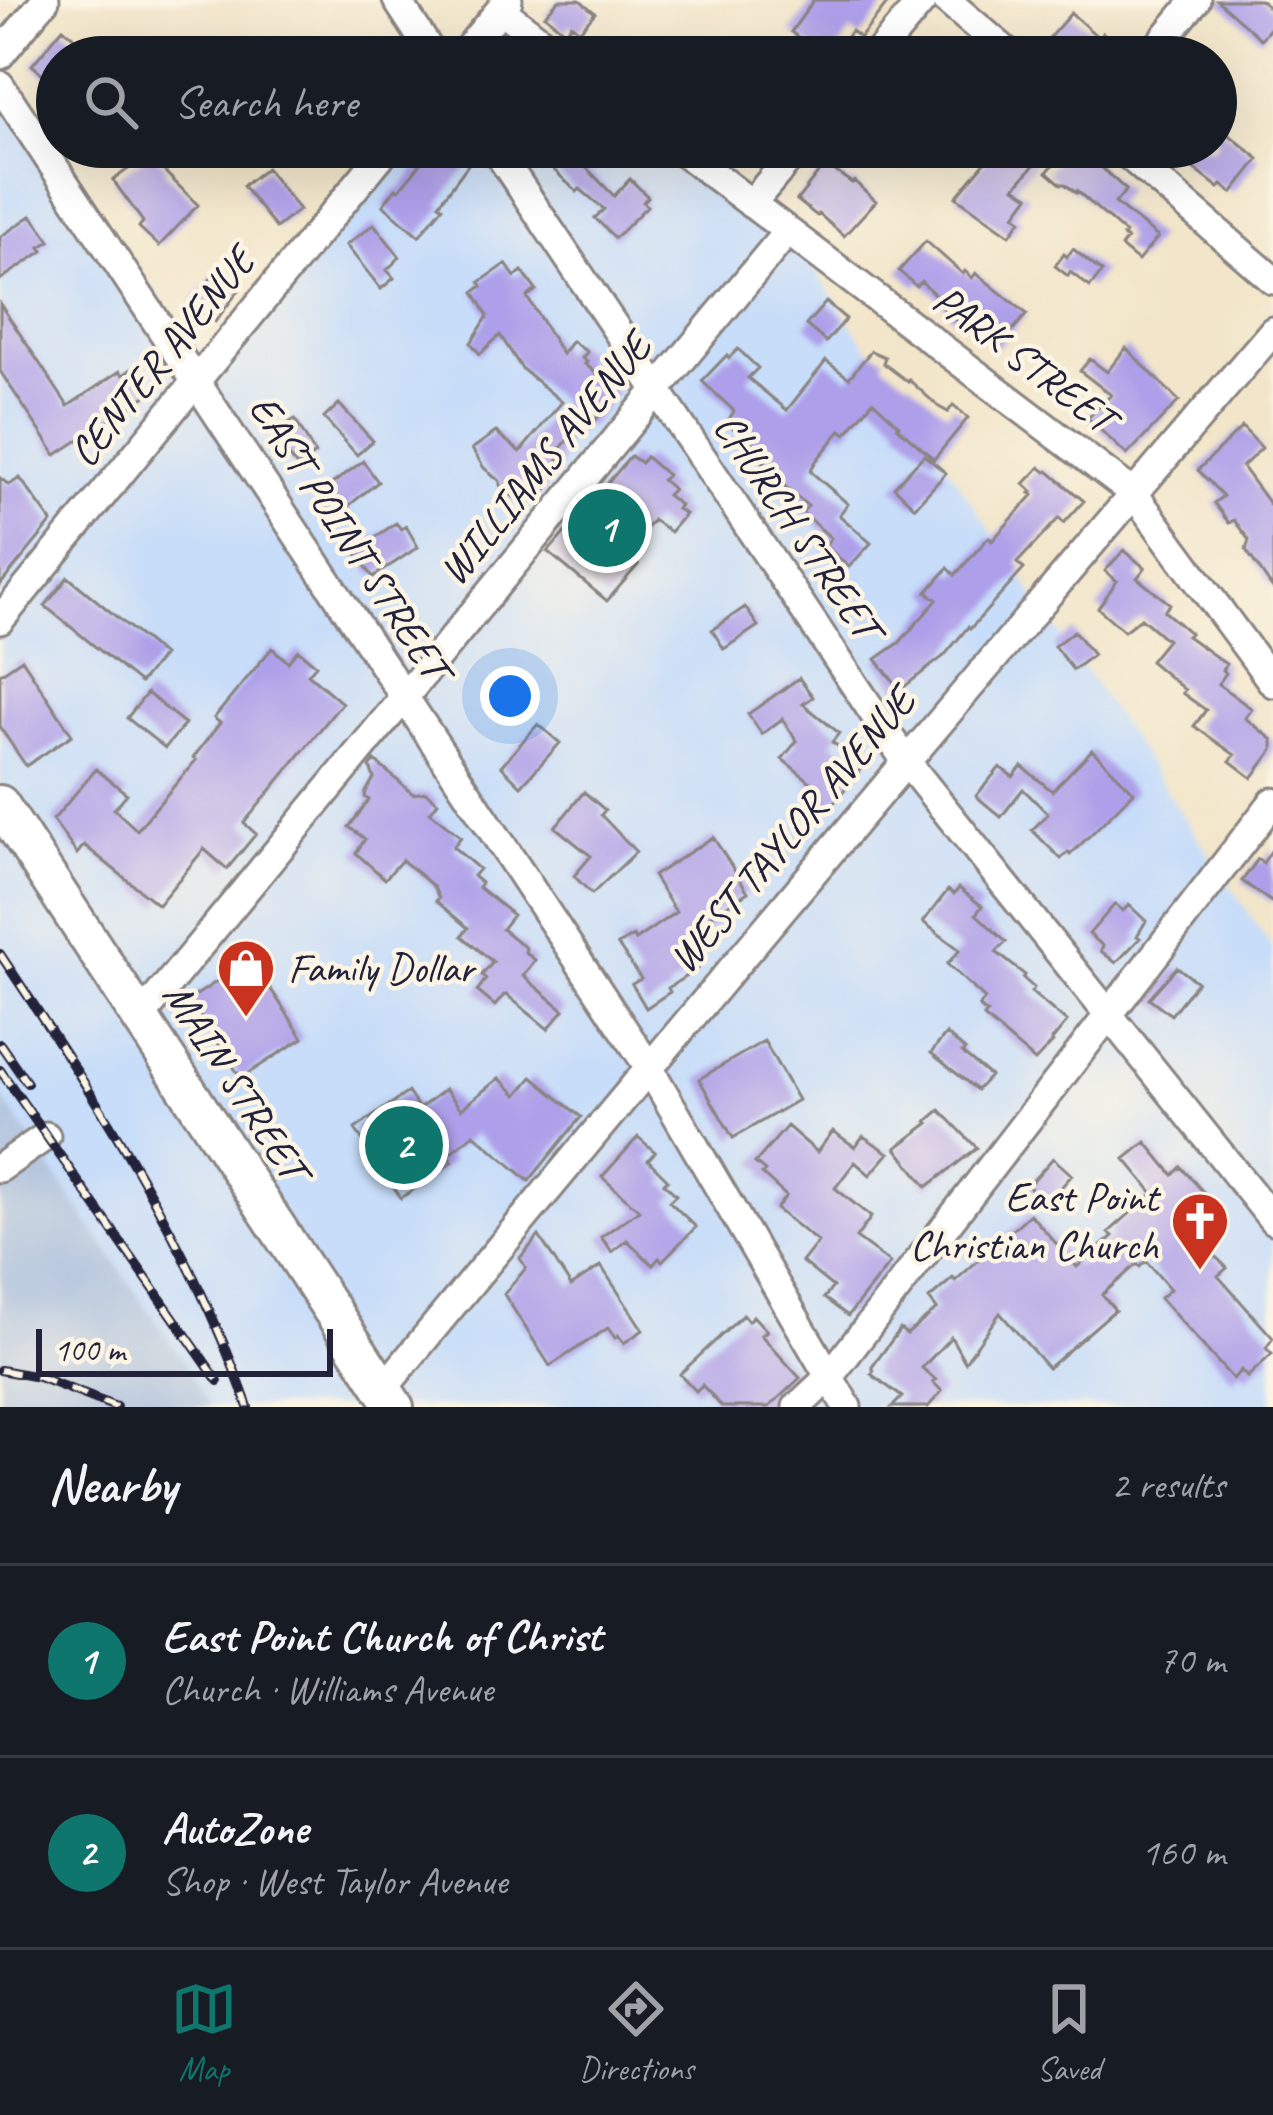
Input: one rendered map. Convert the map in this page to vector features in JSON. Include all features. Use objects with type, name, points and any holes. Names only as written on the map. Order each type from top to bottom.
[{"type":"main road","name":"MAIN STREET","points":[[0,804],[389,1398]]},
{"type":"street","points":[[0,55],[45,0]]},
{"type":"street","points":[[397,0],[420,36]]},
{"type":"street","points":[[893,36],[923,0]]},
{"type":"street","points":[[946,0],[988,36]]},
{"type":"street","points":[[1167,36],[1196,0]]},
{"type":"street","points":[[478,36],[504,4],[539,36]]},
{"type":"street","name":"EAST POINT STREET","points":[[0,86],[36,140]]},
{"type":"street","name":"EAST POINT STREET","points":[[54,168],[648,1066],[847,1407]]},
{"type":"street","name":"CENTER AVENUE","points":[[0,620],[371,168]]},
{"type":"street","name":"CHURCH STREET","points":[[508,168],[905,760],[1273,1220]]},
{"type":"street","name":"PARK STREET","points":[[704,168],[1133,494],[1273,683]]},
{"type":"street","points":[[751,204],[781,168]]},
{"type":"street","points":[[1143,168],[1273,280]]},
{"type":"street","name":"WILLIAMS AVENUE","points":[[140,1018],[787,232]]},
{"type":"street","name":"WEST TAYLOR AVENUE","points":[[389,1398],[648,1066],[1273,332]]},
{"type":"street","points":[[797,1407],[830,1377],[1273,802]]},
{"type":"street","points":[[0,1168],[46,1136]]},
{"type":"shaded area","points":[[0,86],[36,134],[36,168],[62,168],[202,354],[370,168],[706,168],[786,227],[1273,949],[1273,1407],[0,1407]]},
{"type":"shaded area","points":[[0,1094],[188,1368],[210,1407],[0,1407]]},
{"type":"building","points":[[559,0],[580,0],[595,13],[579,31],[571,24],[565,32],[545,15]]},
{"type":"building","points":[[814,0],[890,0],[862,36],[851,31],[847,36],[796,36],[791,32]]},
{"type":"building","points":[[1217,0],[1260,0],[1273,11],[1273,25],[1261,39]]},
{"type":"building","points":[[1071,13],[1097,36],[1051,36]]},
{"type":"building","points":[[1237,141],[1259,159],[1232,193],[1222,185],[1219,188],[1193,168],[1237,168]]},
{"type":"building","points":[[130,168],[166,168],[164,171],[198,205],[159,246],[139,227],[143,222],[113,180]]},
{"type":"building","points":[[266,168],[299,210],[276,228],[243,186]]},
{"type":"building","points":[[417,168],[466,168],[419,236],[383,205]]},
{"type":"building","points":[[552,168],[587,168],[614,196],[630,179],[648,197],[643,202],[647,206],[615,238],[595,218],[604,209],[580,189],[577,192]]},
{"type":"building","points":[[822,168],[831,168],[876,201],[844,236],[797,200]]},
{"type":"building","points":[[980,168],[1032,168],[1015,187],[1029,196],[1015,215],[1021,220],[1010,235],[956,197]]},
{"type":"building","points":[[1050,168],[1102,168],[1126,190],[1115,203],[1158,237],[1138,261],[1121,247],[1125,233],[1047,172]]},
{"type":"building","points":[[32,215],[50,241],[0,280],[0,237]]},
{"type":"building","points":[[374,224],[400,257],[387,270],[394,278],[381,289],[346,245]]},
{"type":"building","points":[[926,241],[963,274],[972,278],[976,273],[1027,314],[1001,343],[995,347],[962,318],[959,322],[921,281],[916,286],[899,271]]},
{"type":"building","points":[[1073,249],[1102,272],[1090,287],[1055,266]]},
{"type":"building","points":[[506,264],[515,277],[522,271],[536,290],[527,297],[562,354],[572,341],[587,352],[582,358],[585,364],[617,391],[590,428],[583,422],[560,449],[562,463],[544,486],[547,488],[534,503],[530,499],[524,506],[484,468],[472,449],[496,432],[520,452],[562,402],[522,369],[500,335],[480,354],[471,343],[488,316],[474,292]]},
{"type":"building","points":[[216,272],[239,290],[215,322],[191,304]]},
{"type":"building","points":[[826,302],[846,319],[826,342],[806,325]]},
{"type":"building","points":[[0,304],[68,406],[120,371],[123,375],[133,368],[150,393],[56,455],[0,371]]},
{"type":"building","points":[[1126,348],[1179,401],[1127,455],[1088,418],[1111,395],[1080,371],[1090,359],[1107,372]]},
{"type":"building","points":[[738,349],[758,368],[748,378],[787,410],[826,361],[849,378],[871,351],[885,357],[883,363],[939,407],[948,412],[953,405],[968,418],[934,459],[873,401],[816,461],[810,471],[848,504],[839,515],[871,543],[849,567],[825,545],[831,538],[802,512],[808,506],[761,466],[769,456],[727,423],[734,411],[702,381]]},
{"type":"building","points":[[339,404],[373,441],[357,455],[324,418]]},
{"type":"building","points":[[295,419],[315,454],[297,467],[275,435]]},
{"type":"building","points":[[1242,427],[1262,448],[1242,467],[1273,509],[1273,589],[1246,550],[1249,540],[1214,503],[1223,496],[1198,470]]},
{"type":"building","points":[[924,455],[946,473],[915,507],[894,487]]},
{"type":"building","points":[[631,456],[641,463],[646,457],[667,475],[662,480],[673,489],[667,495],[685,514],[670,532],[653,520],[623,554],[638,565],[607,601],[548,552]]},
{"type":"building","points":[[363,461],[378,482],[336,521],[317,495]]},
{"type":"building","points":[[1040,467],[1084,501],[1064,523],[1059,518],[1017,563],[1024,569],[944,656],[900,690],[876,659],[899,643],[937,600],[927,592],[948,568],[955,575],[1033,495],[1024,484]]},
{"type":"building","points":[[0,478],[9,485],[20,478],[52,522],[0,585]]},
{"type":"building","points":[[396,523],[401,529],[406,526],[418,547],[373,577],[355,551]]},
{"type":"building","points":[[1124,550],[1145,568],[1137,578],[1170,604],[1164,611],[1190,633],[1187,636],[1226,664],[1218,684],[1252,709],[1245,718],[1273,740],[1273,750],[1252,778],[1230,761],[1235,755],[1194,726],[1206,710],[1150,661],[1167,640],[1141,618],[1124,631],[1098,608],[1117,581],[1105,571]]},
{"type":"building","points":[[68,577],[163,655],[140,683],[45,606]]},
{"type":"building","points":[[745,607],[758,626],[724,649],[712,630]]},
{"type":"building","points":[[1074,631],[1093,655],[1073,670],[1054,646]]},
{"type":"building","points":[[272,648],[288,662],[298,650],[316,665],[308,674],[342,703],[244,823],[256,834],[227,869],[204,849],[158,905],[84,845],[77,854],[53,820],[96,769],[127,794],[114,809],[137,830],[196,760],[193,758],[220,723],[214,718]]},
{"type":"building","points":[[22,659],[72,735],[26,766],[0,727],[0,674]]},
{"type":"building","points":[[799,678],[813,697],[803,704],[839,733],[832,742],[864,765],[828,810],[806,790],[812,783],[782,759],[797,741],[782,719],[762,734],[748,714]]},
{"type":"building","points":[[147,693],[185,724],[165,748],[127,718]]},
{"type":"building","points":[[538,724],[560,743],[521,786],[501,766]]},
{"type":"building","points":[[1092,750],[1134,792],[1061,859],[1032,830],[1048,814],[1023,789],[1001,817],[976,796],[1000,767],[1013,777],[1022,766],[1052,791]]},
{"type":"building","points":[[375,761],[413,794],[426,792],[438,802],[430,812],[461,837],[453,847],[479,869],[473,876],[481,883],[478,887],[513,915],[502,929],[535,960],[523,976],[564,1010],[548,1029],[507,995],[495,1006],[477,991],[493,962],[462,936],[468,928],[436,901],[433,886],[402,860],[385,879],[356,853],[365,839],[349,827],[369,800],[365,797]]},
{"type":"building","points":[[584,792],[605,810],[601,815],[636,852],[592,894],[574,876],[591,856],[555,827]]},
{"type":"building","points":[[713,837],[748,892],[711,915],[717,925],[683,948],[697,969],[646,1008],[632,984],[641,979],[618,945],[633,936],[635,940],[676,912],[653,876]]},
{"type":"building","points":[[1273,848],[1273,903],[1242,881]]},
{"type":"building","points":[[959,888],[982,906],[976,914],[1006,942],[996,952],[1025,975],[1034,988],[1031,992],[1067,1022],[1035,1061],[984,1017],[987,1013],[979,1007],[985,999],[947,964],[960,950],[923,922],[948,890],[954,894]]},
{"type":"building","points":[[1115,904],[1123,911],[1129,905],[1146,921],[1140,938],[1116,963],[1089,934]]},
{"type":"building","name":"Family Dollar","points":[[251,959],[303,1038],[241,1078],[189,1000]]},
{"type":"building","points":[[1177,967],[1197,982],[1171,1015],[1149,998]]},
{"type":"building","points":[[946,1034],[990,1076],[977,1090],[931,1053]]},
{"type":"building","points":[[764,1041],[798,1100],[733,1138],[699,1079]]},
{"type":"building","points":[[532,1077],[581,1117],[529,1181],[474,1134],[448,1155],[452,1162],[401,1198],[355,1129],[408,1092],[419,1109],[445,1089],[461,1109],[499,1078],[517,1095]]},
{"type":"building","points":[[940,1110],[977,1148],[927,1187],[896,1148]]},
{"type":"building","points":[[787,1126],[817,1152],[833,1131],[855,1147],[863,1136],[889,1153],[870,1175],[855,1162],[835,1188],[871,1217],[856,1238],[890,1263],[848,1316],[824,1298],[833,1287],[802,1262],[818,1242],[776,1209],[786,1196],[755,1163]]},
{"type":"building","points":[[638,1137],[655,1152],[648,1160],[676,1195],[669,1201],[696,1227],[653,1265],[627,1240],[612,1252],[601,1237],[639,1210],[602,1177]]},
{"type":"building","points":[[1146,1142],[1173,1175],[1181,1167],[1212,1202],[1185,1226],[1227,1268],[1218,1276],[1273,1338],[1266,1348],[1272,1354],[1247,1377],[1241,1370],[1233,1379],[1160,1298],[1170,1289],[1146,1261],[1102,1295],[1115,1310],[1048,1368],[1000,1313],[965,1362],[951,1337],[922,1368],[942,1391],[928,1407],[892,1407],[902,1397],[871,1374],[900,1329],[907,1334],[937,1309],[929,1299],[1030,1214],[1077,1267],[1153,1193],[1125,1159]]},
{"type":"building","points":[[1053,1158],[1072,1175],[1047,1203],[1028,1186]]},
{"type":"building","points":[[539,1236],[571,1286],[601,1266],[643,1330],[624,1343],[608,1328],[550,1366],[504,1294],[526,1268],[520,1258]]},
{"type":"building","points":[[743,1315],[748,1321],[753,1316],[767,1331],[761,1335],[800,1378],[769,1407],[722,1407],[702,1385],[696,1391],[680,1374]]},
{"type":"railway","points":[[0,954],[71,1062],[170,1229],[248,1407]]},
{"type":"railway","points":[[0,1044],[27,1083]]},
{"type":"railway","points":[[0,1070],[218,1381]]},
{"type":"railway","points":[[0,1370],[39,1377],[116,1407]]},
{"type":"place","name":"East Point Church of Christ","points":[[607,528]]},
{"type":"place","name":"Family Dollar","points":[[246,1019]]},
{"type":"place","name":"AutoZone","points":[[404,1145]]},
{"type":"place","name":"East Point Christian Church","points":[[1200,1272]]}]
